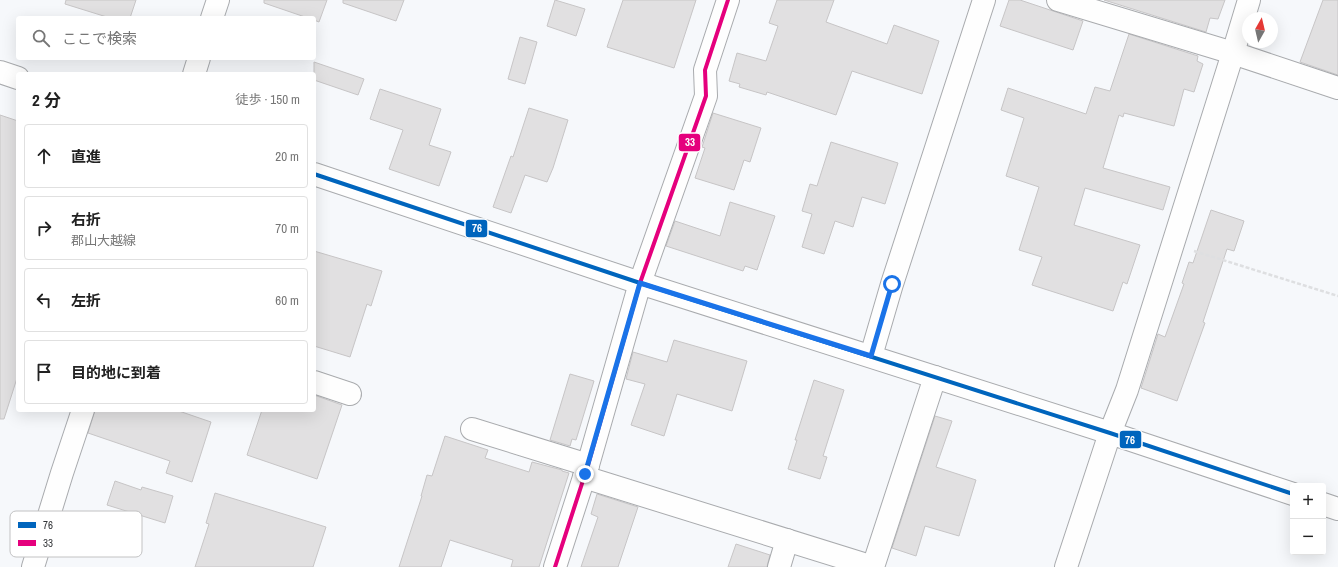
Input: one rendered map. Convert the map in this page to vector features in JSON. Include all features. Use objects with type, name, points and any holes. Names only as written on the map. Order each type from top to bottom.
[{"type":"street","points":[[213,16],[218,0]]},
{"type":"street","points":[[555,567],[586,471],[640,283],[706,96],[705,70],[728,0]]},
{"type":"street","points":[[871,356],[892,284],[984,0]]},
{"type":"street","points":[[1058,0],[1233,53],[1338,88]]},
{"type":"street","points":[[1066,567],[1110,433],[1127,390],[1233,53],[1248,0]]},
{"type":"street","points":[[195,72],[198,60]]},
{"type":"street","points":[[0,72],[16,77]]},
{"type":"street","points":[[316,175],[640,283],[1110,433],[1290,493]]},
{"type":"street","points":[[472,430],[787,540],[873,567],[935,377]]},
{"type":"street","points":[[316,383],[350,394]]},
{"type":"street","points":[[50,511],[82,412]]},
{"type":"street","points":[[1326,505],[1338,509]]},
{"type":"street","points":[[779,567],[787,540]]},
{"type":"street","points":[[33,567],[36,557]]},
{"type":"path","points":[[1173,244],[1338,296]]},
{"type":"building","points":[[66,0],[136,0],[131,16],[104,16],[65,4]]},
{"type":"building","points":[[264,0],[327,0],[319,22],[316,21],[316,16],[302,16],[264,3]]},
{"type":"building","points":[[343,0],[404,0],[396,21],[343,3]]},
{"type":"building","points":[[555,0],[585,9],[576,36],[547,26]]},
{"type":"building","points":[[623,0],[696,0],[674,68],[607,47]]},
{"type":"building","points":[[777,0],[834,0],[826,22],[887,44],[894,25],[939,41],[922,94],[852,71],[836,115],[767,92],[766,95],[739,87],[740,84],[729,81],[737,53],[766,61],[778,26],[769,23]]},
{"type":"building","points":[[1009,0],[1020,0],[1083,21],[1073,50],[1000,26]]},
{"type":"building","points":[[1104,0],[1225,0],[1218,19],[1210,18],[1206,32]]},
{"type":"building","points":[[1323,0],[1338,0],[1338,75],[1300,62]]},
{"type":"building","points":[[1129,34],[1198,56],[1197,61],[1203,64],[1194,92],[1184,89],[1174,126],[1124,113],[1123,117],[1119,115],[1103,168],[1170,187],[1163,210],[1085,188],[1074,225],[1140,245],[1127,284],[1123,282],[1113,311],[1032,285],[1042,257],[1019,250],[1039,187],[1006,176],[1024,118],[1001,110],[1008,88],[1086,114],[1095,87],[1110,91]]},
{"type":"building","points":[[520,37],[537,42],[525,84],[508,79]]},
{"type":"building","points":[[314,62],[364,79],[358,95],[316,81],[316,72],[314,72]]},
{"type":"building","points":[[380,89],[441,109],[429,145],[451,152],[439,186],[389,169],[403,130],[370,119]]},
{"type":"building","points":[[529,108],[568,120],[547,182],[525,175],[511,213],[493,207],[511,156],[513,157]]},
{"type":"building","points":[[713,113],[761,128],[750,162],[744,160],[734,190],[695,178],[705,148],[702,147]]},
{"type":"building","points":[[0,115],[16,120],[16,381],[4,419],[0,419]]},
{"type":"building","points":[[831,142],[898,163],[885,204],[862,197],[853,227],[835,221],[824,254],[802,247],[812,214],[802,211],[810,184],[817,186]]},
{"type":"building","points":[[730,202],[775,216],[757,270],[745,266],[743,271],[666,246],[675,221],[720,236]]},
{"type":"building","points":[[1211,210],[1244,221],[1234,251],[1227,249],[1203,322],[1205,323],[1177,401],[1141,388],[1158,334],[1165,337],[1184,284],[1182,283],[1189,262],[1193,263]]},
{"type":"building","points":[[316,252],[382,271],[371,306],[367,304],[350,357],[316,347]]},
{"type":"building","points":[[674,340],[747,361],[732,411],[677,394],[664,436],[631,425],[645,384],[626,379],[633,352],[667,362]]},
{"type":"building","points":[[570,374],[594,381],[576,440],[572,439],[570,446],[550,440]]},
{"type":"building","points":[[814,380],[844,390],[823,456],[827,457],[820,479],[788,469],[797,440],[795,440]]},
{"type":"building","points":[[316,396],[342,405],[317,479],[247,455],[261,412],[316,412]]},
{"type":"building","points":[[94,412],[182,412],[211,422],[192,482],[166,473],[170,461],[88,433]]},
{"type":"building","points":[[935,416],[952,421],[936,467],[976,480],[959,536],[925,526],[916,556],[892,548]]},
{"type":"building","points":[[445,436],[488,450],[485,458],[529,472],[532,462],[569,473],[539,567],[511,567],[513,560],[450,540],[441,567],[399,567],[422,496],[427,475],[432,476]]},
{"type":"building","points":[[115,481],[141,490],[142,487],[173,496],[165,523],[142,516],[142,511],[126,511],[107,505]]},
{"type":"building","points":[[215,493],[326,527],[313,567],[195,567],[209,524],[206,523]]},
{"type":"building","points":[[597,494],[638,507],[618,567],[581,567],[598,517],[591,514]]},
{"type":"building","points":[[736,544],[770,555],[767,567],[728,567]]},
{"type":"transit line","name":"33","points":[[555,567],[588,465],[640,283],[706,96],[705,70],[728,0]]},
{"type":"transit line","name":"76","points":[[316,175],[640,283],[1110,433],[1290,493]]},
{"type":"route","points":[[585,474],[640,283],[871,356],[892,284]]}]
